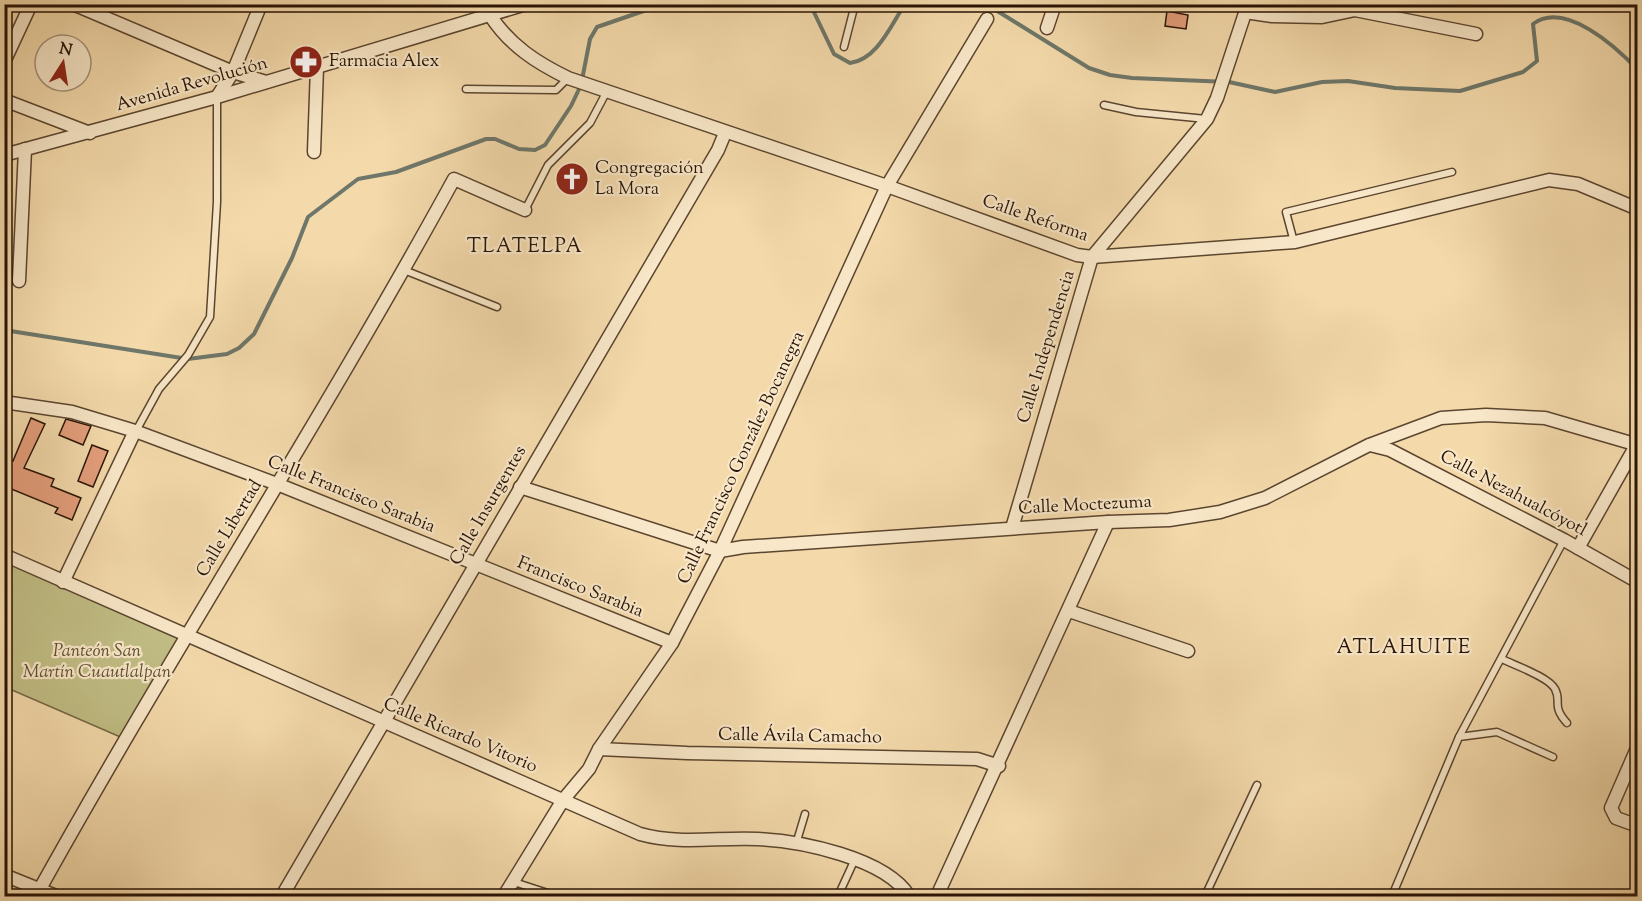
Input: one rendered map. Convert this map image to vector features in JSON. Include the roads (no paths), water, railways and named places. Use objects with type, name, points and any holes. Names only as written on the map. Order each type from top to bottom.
[{"type":"street","points":[[4,62],[31,4]]},
{"type":"street","points":[[73,4],[233,72],[266,82]]},
{"type":"street","points":[[216,97],[233,72],[261,4]]},
{"type":"street","name":"Avenida Revolución","points":[[4,155],[90,133],[317,67],[492,10],[526,4]]},
{"type":"street","points":[[1047,28],[1055,4]]},
{"type":"street","points":[[1247,8],[1272,16],[1322,17],[1356,7],[1476,34]]},
{"type":"street","name":"Calle Independencia","points":[[1012,528],[1092,257],[1207,119],[1217,98],[1247,8]]},
{"type":"street","name":"Calle Reforma","points":[[492,10],[501,32],[524,52],[588,87],[887,186],[1077,255],[1092,257],[1295,242],[1549,180],[1578,184],[1638,209]]},
{"type":"street","name":"Calle Francisco González Bocanegra","points":[[504,897],[563,800],[589,769],[599,749],[672,643],[720,551],[887,186],[987,19]]},
{"type":"street","points":[[314,152],[317,67]]},
{"type":"street","points":[[4,100],[90,133]]},
{"type":"street","points":[[52,142],[60,121]]},
{"type":"street","name":"Calle Insurgentes","points":[[282,897],[718,150],[725,132]]},
{"type":"street","points":[[19,281],[25,149]]},
{"type":"street","name":"Calle Libertad","points":[[38,893],[186,636],[405,270],[454,179],[525,210]]},
{"type":"street","name":"Calle Francisco Sarabia","points":[[4,402],[72,412],[135,431],[277,484],[476,566]]},
{"type":"street","name":"Calle Moctezuma","points":[[520,487],[720,551],[743,547],[1012,528],[1169,520],[1220,512],[1265,498],[1369,445],[1441,417],[1486,415],[1545,418],[1637,444]]},
{"type":"street","points":[[63,582],[135,431]]},
{"type":"street","points":[[1578,548],[1637,444]]},
{"type":"street","name":"Calle Nezahualcóyotl","points":[[1369,445],[1390,450],[1564,540],[1638,582]]},
{"type":"street","points":[[937,897],[999,766],[1108,522]]},
{"type":"street","name":"Calle Ricardo Vitorio","points":[[4,555],[640,834],[658,839],[696,842],[758,839],[796,844],[855,859],[885,873],[909,897]]},
{"type":"street","name":"Francisco Sarabia","points":[[476,566],[672,643]]},
{"type":"street","points":[[1069,611],[1188,651]]},
{"type":"street","points":[[1638,746],[1611,808],[1616,818],[1638,826]]},
{"type":"street","name":"Calle Ávila Camacho","points":[[599,749],[977,759],[999,766]]},
{"type":"street","points":[[4,875],[38,893],[56,897]]},
{"type":"lane","points":[[844,47],[855,4]]},
{"type":"lane","points":[[466,89],[556,90],[568,78]]},
{"type":"lane","points":[[525,210],[548,165],[590,123],[607,92]]},
{"type":"lane","points":[[135,431],[159,390],[188,355],[210,318],[217,202],[216,97]]},
{"type":"lane","points":[[1104,105],[1136,112],[1207,119]]},
{"type":"lane","points":[[1295,242],[1286,212],[1452,172]]},
{"type":"lane","points":[[405,270],[497,307]]},
{"type":"lane","points":[[1392,897],[1459,737],[1564,540]]},
{"type":"lane","points":[[1502,659],[1550,682],[1556,690],[1557,712],[1567,723]]},
{"type":"lane","points":[[1459,737],[1497,732],[1553,757]]},
{"type":"lane","points":[[1205,897],[1257,785]]},
{"type":"lane","points":[[796,844],[805,814]]},
{"type":"lane","points":[[837,897],[855,859]]},
{"type":"lane","points":[[514,882],[557,897]]},
{"type":"waterway","points":[[4,330],[188,359],[227,354],[239,348],[254,334],[292,258],[308,217],[358,179],[396,172],[486,139],[495,139],[519,149],[535,150],[545,145],[571,106],[581,85],[590,39],[597,27],[664,4]]},
{"type":"waterway","points":[[810,4],[834,54],[850,63],[860,60],[876,49],[905,4]]},
{"type":"waterway","points":[[986,4],[1089,68],[1110,75],[1132,78],[1229,82],[1275,92],[1322,82],[1348,81],[1395,88],[1460,91],[1523,72],[1537,61],[1533,24],[1546,18],[1560,18],[1589,29],[1604,39],[1638,70]]},
{"type":"place","name":"Farmacia Alex","points":[[306,62]]},
{"type":"place","name":"Congregación La Mora","points":[[572,179]]},
{"type":"district","name":"TLATELPA","points":[[525,247]]},
{"type":"district","name":"ATLAHUITE","points":[[1404,648]]},
{"type":"park label","name":"Panteón San Martín Cuautlalpan","points":[[97,662]]}]
